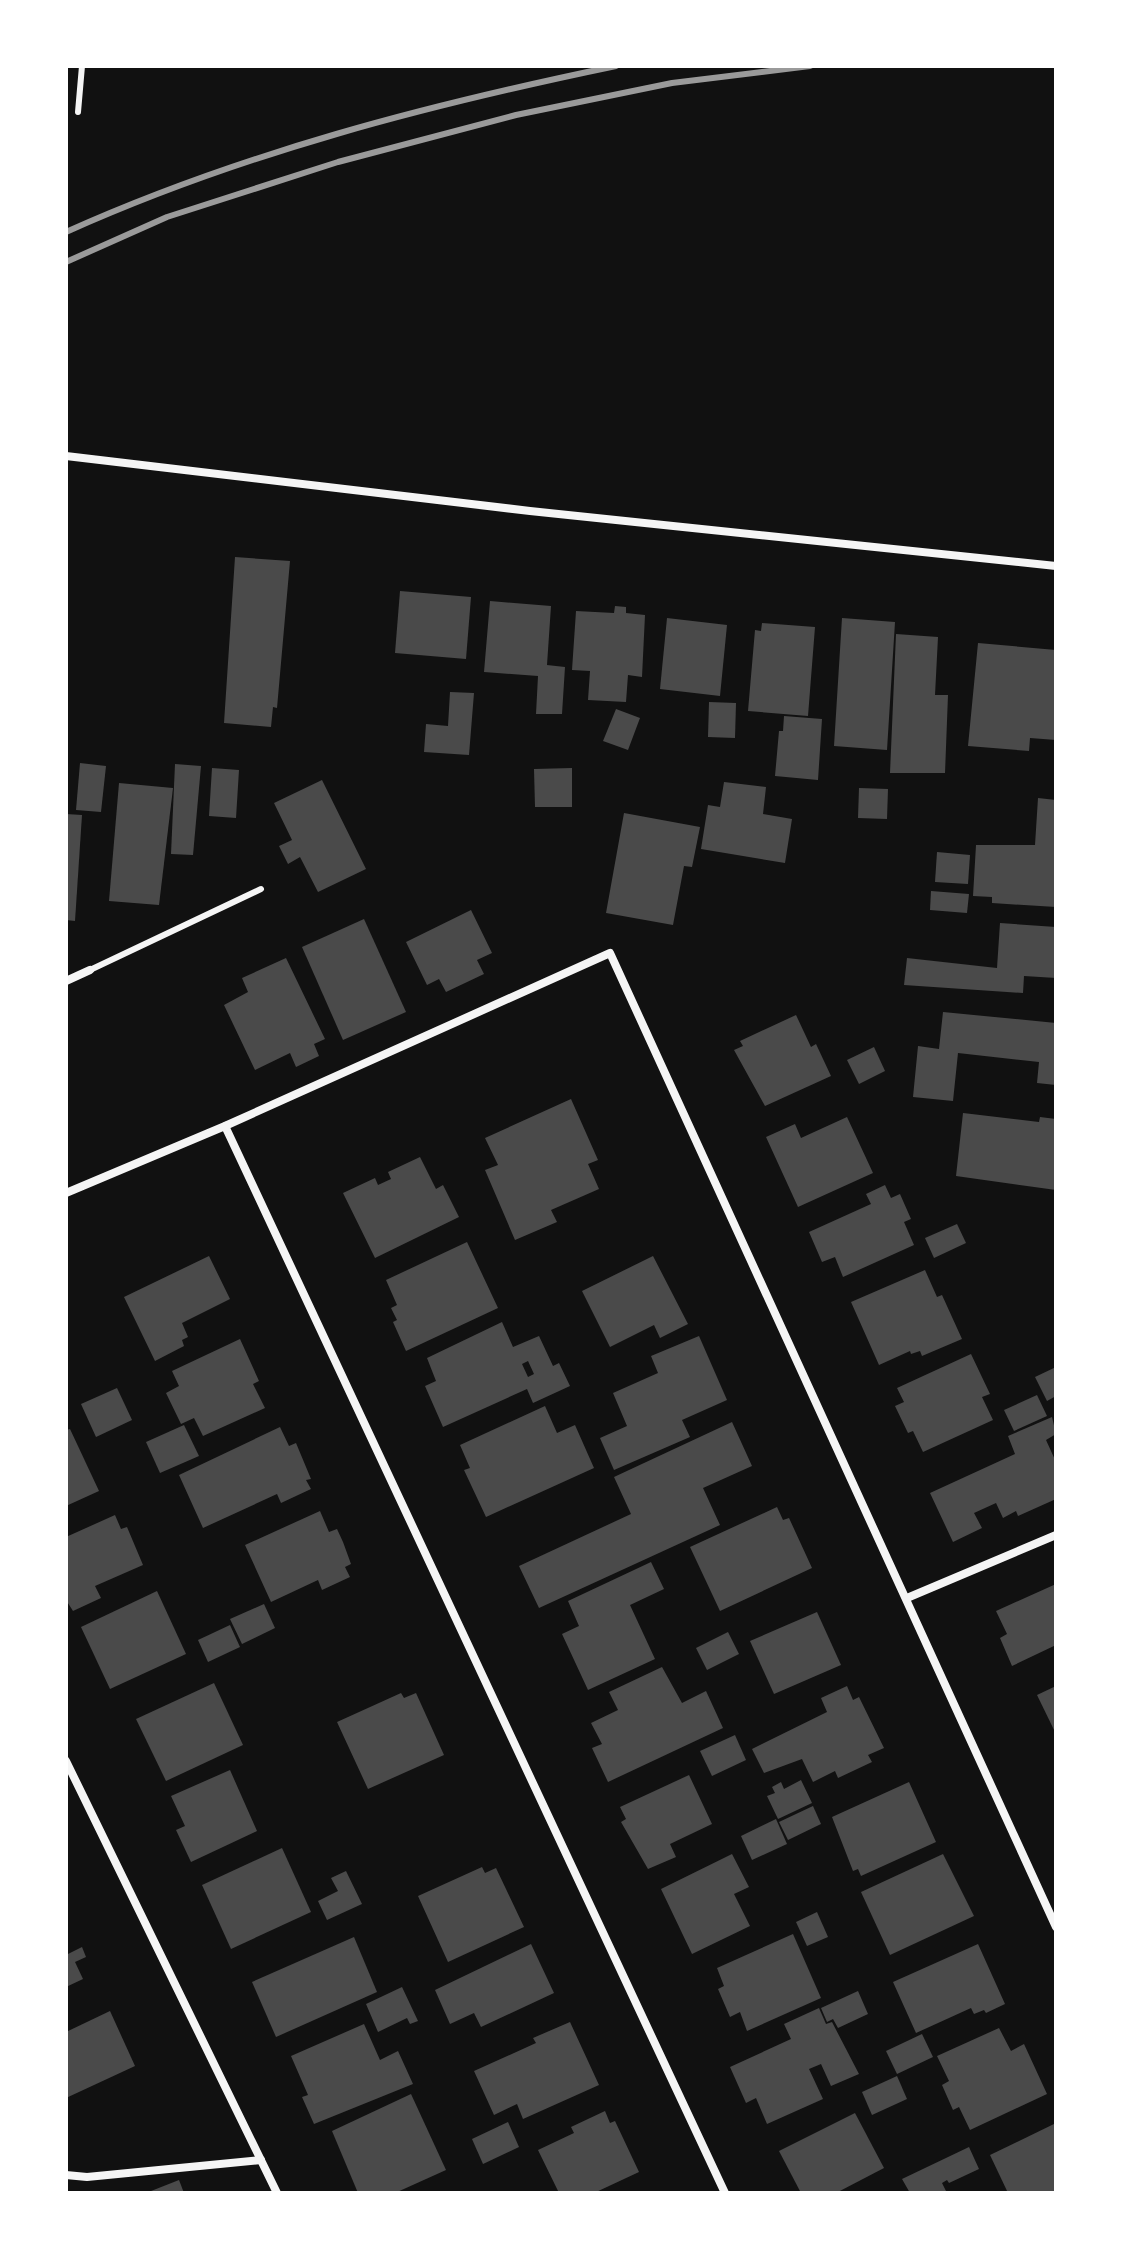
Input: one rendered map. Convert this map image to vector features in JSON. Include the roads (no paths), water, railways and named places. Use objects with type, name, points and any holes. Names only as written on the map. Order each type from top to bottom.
[{"type":"street","points":[[66,456],[530,511],[1056,566]]},
{"type":"street","points":[[66,1193],[225,1126],[610,953],[1056,1927]]},
{"type":"street","points":[[66,981],[90,970]]},
{"type":"street","points":[[225,1126],[725,2193]]},
{"type":"street","points":[[907,1598],[1056,1535]]},
{"type":"street","points":[[66,1761],[277,2193]]},
{"type":"street","points":[[66,2175],[87,2177],[261,2160]]},
{"type":"lane","points":[[78,112],[82,66]]},
{"type":"lane","points":[[90,970],[261,889]]},
{"type":"railway","points":[[66,232],[200,178],[336,134],[476,97],[616,66]]},
{"type":"railway","points":[[66,262],[167,217],[338,162],[516,115],[672,83],[810,66]]}]
